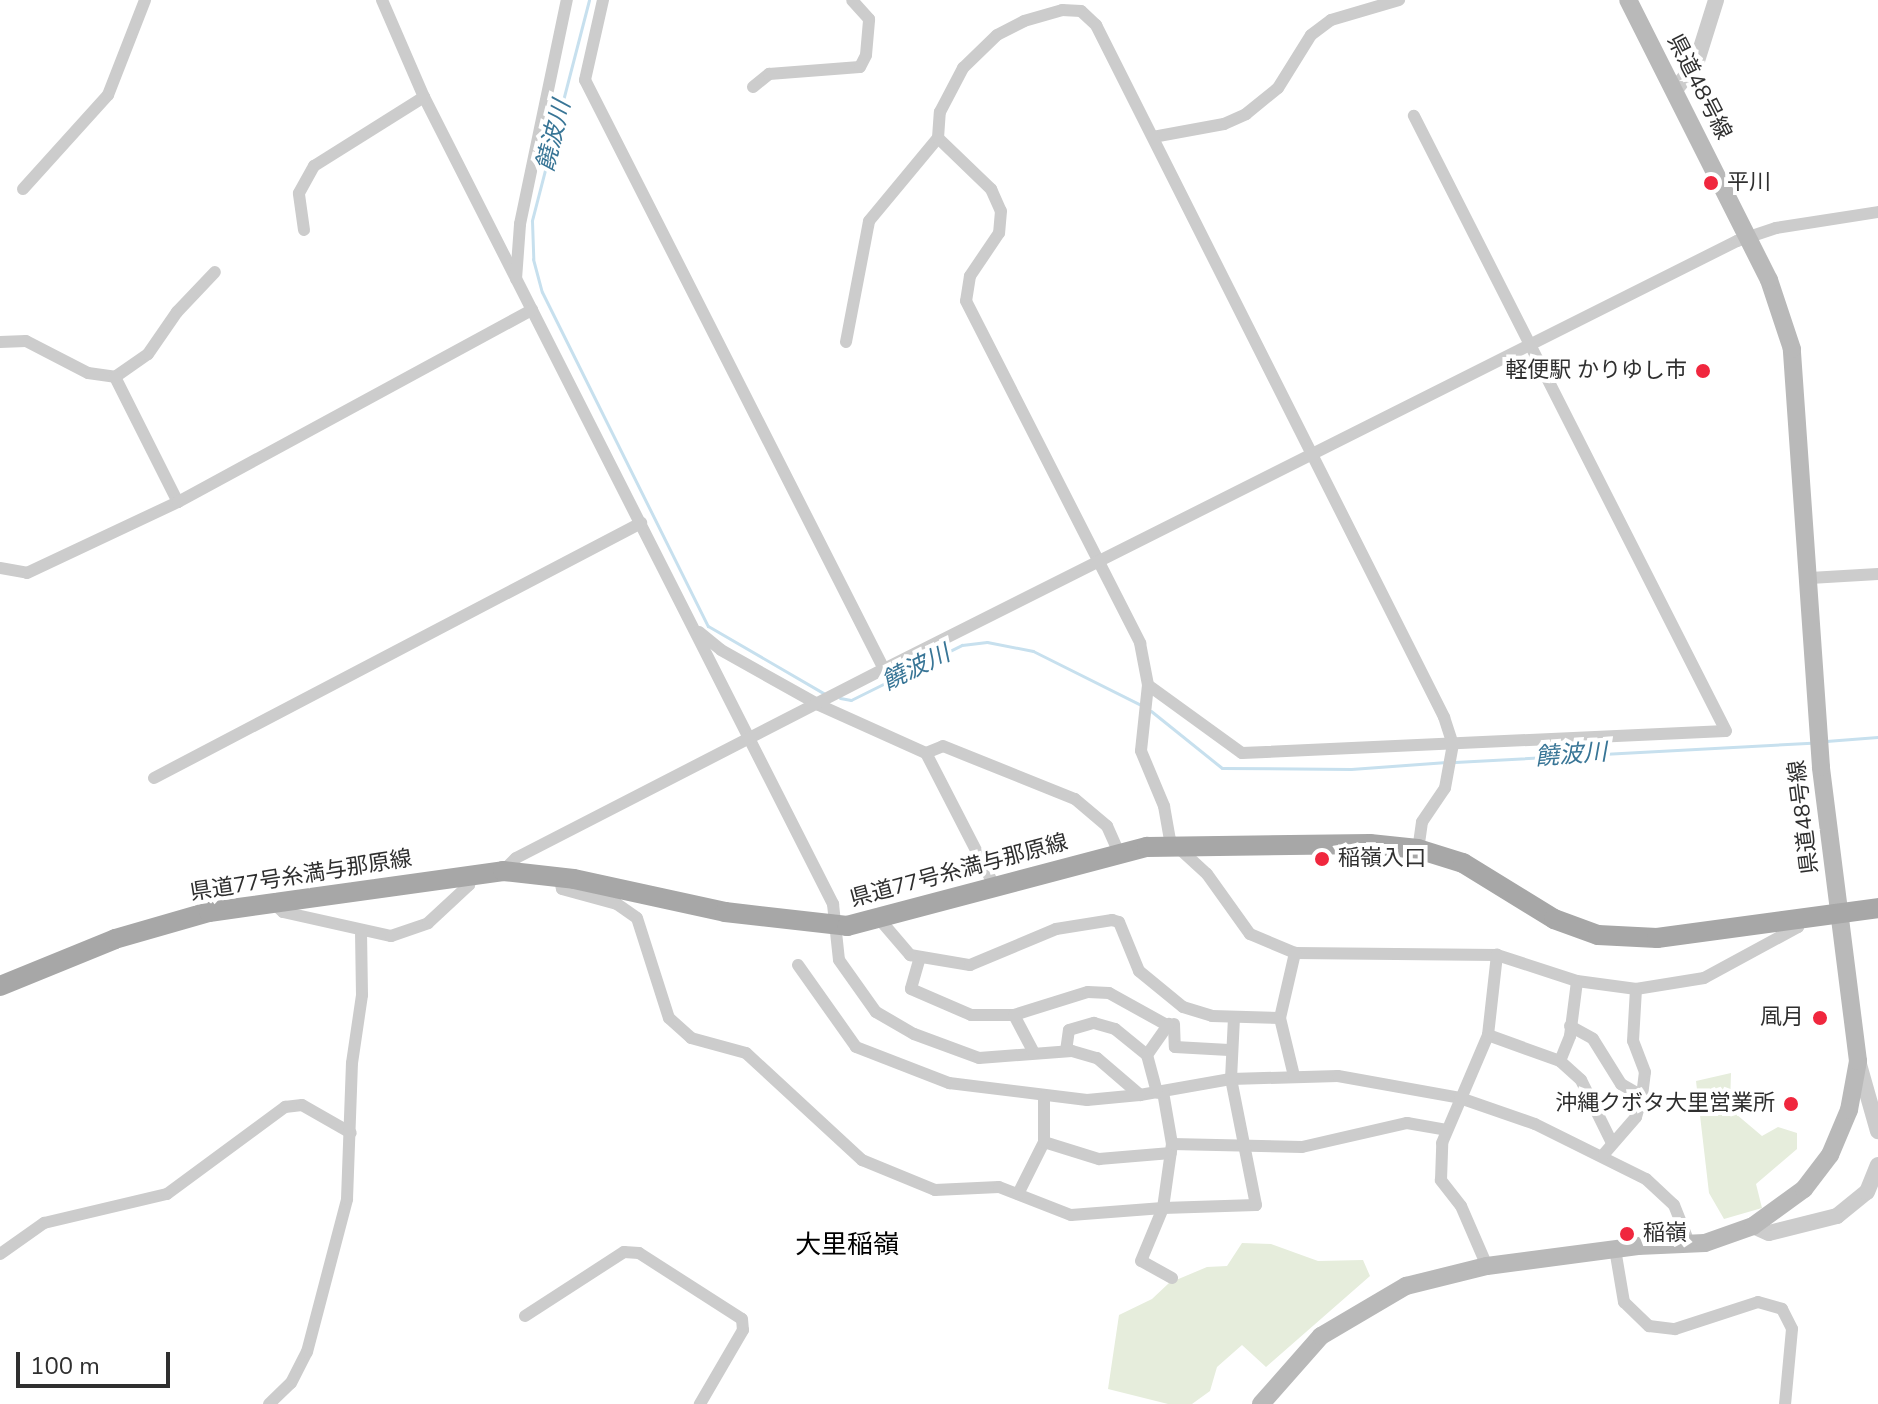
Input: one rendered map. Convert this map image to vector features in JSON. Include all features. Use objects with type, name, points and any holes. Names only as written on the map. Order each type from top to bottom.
[{"type":"main road","name":"県道48号線","points":[[1261,1404],[1303,1351],[1362,1308],[1424,1280],[1487,1266],[1615,1249],[1690,1245],[1753,1226],[1804,1189],[1830,1155],[1849,1110],[1858,1061],[1821,767],[1792,349],[1776,297],[1628,0]]},
{"type":"main road","name":"県道77号糸満与那原線","points":[[0,986],[154,926],[272,901],[503,871],[559,876],[725,912],[835,925],[881,921],[1119,853],[1175,844],[1418,849],[1463,863],[1554,919],[1598,935],[1657,938],[1878,908]]},
{"type":"street","points":[[23,189],[108,95],[145,0]]},
{"type":"street","points":[[382,0],[424,97],[833,904],[839,960],[876,1012],[914,1034],[979,1058],[1066,1051],[1097,1058],[1140,1095]]},
{"type":"street","points":[[516,279],[520,224],[567,0]]},
{"type":"street","points":[[603,0],[585,80],[884,669]]},
{"type":"street","points":[[753,87],[769,74],[860,67],[866,55],[869,19],[852,0]]},
{"type":"street","points":[[1153,137],[1224,124],[1246,114],[1278,88],[1321,28],[1399,0]]},
{"type":"street","points":[[1674,91],[1696,64],[1716,0]]},
{"type":"street","points":[[846,342],[869,221],[938,138],[940,112],[963,68],[997,35],[1062,10],[1081,11],[1096,25],[1315,454],[1453,744],[1445,788],[1422,822],[1418,849]]},
{"type":"street","points":[[304,230],[299,193],[314,166],[424,97]]},
{"type":"street","points":[[1148,685],[1242,753],[1726,731],[1527,348],[1414,116]]},
{"type":"street","points":[[938,138],[991,189],[1001,211],[999,233],[970,276],[966,301],[1140,643],[1148,685],[1141,751],[1175,844],[1207,874],[1250,934],[1295,953],[1497,955],[1577,981],[1636,989],[1704,978],[1798,927],[1799,918]]},
{"type":"street","points":[[503,871],[516,858],[752,742],[884,669],[1747,236],[1878,212]]},
{"type":"street","points":[[0,342],[26,341],[88,373],[115,377],[148,354],[177,312],[215,272]]},
{"type":"street","points":[[0,568],[27,573],[178,502],[532,310]]},
{"type":"street","points":[[115,377],[178,502]]},
{"type":"street","points":[[154,778],[641,523]]},
{"type":"street","points":[[1810,578],[1878,574]]},
{"type":"street","points":[[694,627],[721,650],[819,705],[926,753],[995,887]]},
{"type":"street","points":[[926,753],[943,746],[1075,799],[1107,826],[1119,853]]},
{"type":"street","points":[[272,901],[283,912],[391,936],[418,929],[469,885],[473,874]]},
{"type":"street","points":[[559,876],[562,889],[617,904],[637,918],[669,1018],[691,1038],[746,1053],[862,1160],[935,1190],[999,1187],[1071,1215],[1256,1205],[1231,1079],[1229,1050],[1234,1017]]},
{"type":"street","points":[[881,921],[900,949],[920,957],[970,965],[1056,929],[1112,920],[1119,922],[1139,971],[1183,1007],[1234,1017],[1280,1018]]},
{"type":"street","points":[[269,1404],[291,1383],[307,1352],[347,1199],[352,1063],[362,995],[361,930]]},
{"type":"street","points":[[1294,1076],[1280,1018],[1295,953]]},
{"type":"street","points":[[1487,1266],[1461,1206],[1441,1180],[1446,1130],[1488,1035],[1497,955]]},
{"type":"street","points":[[920,957],[911,989],[971,1015],[1014,1015],[1099,993],[1137,1005],[1169,1024],[1172,1041],[1182,1051],[1229,1050]]},
{"type":"street","points":[[798,965],[856,1047],[949,1083],[1044,1096],[1128,1100],[1140,1095],[1231,1079],[1338,1076],[1460,1098],[1604,1154],[1660,1189],[1680,1215],[1690,1245]]},
{"type":"street","points":[[1560,1061],[1570,1026],[1577,981]]},
{"type":"street","points":[[1604,1154],[1611,1141],[1636,1117],[1642,1096],[1645,1072],[1633,1041],[1636,989]]},
{"type":"street","points":[[1147,1055],[1183,1007]]},
{"type":"street","points":[[1014,1015],[1034,1053]]},
{"type":"street","points":[[1066,1051],[1069,1030],[1094,1023],[1115,1029],[1147,1055],[1160,1092],[1172,1148],[1163,1208],[1141,1261],[1172,1278]]},
{"type":"street","points":[[1570,1026],[1593,1039],[1621,1084],[1642,1096]]},
{"type":"street","points":[[1488,1035],[1560,1061],[1581,1080],[1611,1141]]},
{"type":"street","points":[[1858,1061],[1878,1131]]},
{"type":"street","points":[[1018,1194],[1044,1142],[1044,1096]]},
{"type":"street","points":[[0,1254],[44,1223],[167,1194],[285,1107],[302,1105],[351,1133]]},
{"type":"street","points":[[1044,1142],[1099,1159],[1172,1148],[1302,1147],[1407,1123],[1446,1130]]},
{"type":"street","points":[[1753,1226],[1769,1233],[1837,1216],[1867,1192],[1878,1165]]},
{"type":"street","points":[[1615,1249],[1624,1302],[1634,1317],[1657,1328],[1675,1329],[1758,1302],[1782,1309],[1792,1329],[1785,1404]]},
{"type":"street","points":[[525,1316],[624,1252],[639,1253],[742,1319],[743,1330],[700,1404]]},
{"type":"green space","points":[[1731,1073],[1730,1105],[1736,1114],[1762,1136],[1778,1127],[1797,1133],[1797,1149],[1756,1184],[1762,1208],[1724,1219],[1709,1193],[1696,1081]]},
{"type":"green space","points":[[1242,1243],[1271,1244],[1318,1261],[1363,1260],[1370,1276],[1266,1367],[1242,1345],[1217,1367],[1210,1391],[1192,1404],[1168,1404],[1108,1389],[1119,1315],[1152,1299],[1169,1283],[1207,1267],[1227,1266]]},
{"type":"waterway","name":"饒波川","points":[[589,0],[532,221],[533,259],[542,292],[708,626],[825,694]]},
{"type":"waterway","name":"饒波川","points":[[840,698],[851,700],[962,645],[987,642],[1033,651],[1141,705]]},
{"type":"waterway","name":"饒波川","points":[[1151,711],[1222,768],[1351,769],[1447,762]]},
{"type":"waterway","name":"饒波川","points":[[1826,741],[1878,737]]},
{"type":"waterway","name":"饒波川","points":[[1455,762],[1811,743]]},
{"type":"place","name":"平川","points":[[1711,183]]},
{"type":"place","name":"軽便駅 かりゆし市","points":[[1703,371]]},
{"type":"place","name":"稲嶺入口","points":[[1322,859]]},
{"type":"place","name":"凮月","points":[[1820,1018]]},
{"type":"place","name":"沖縄クボタ大里営業所","points":[[1791,1104]]},
{"type":"place","name":"稲嶺","points":[[1627,1234]]},
{"type":"district","name":"大里稲嶺","points":[[847,1245]]}]
